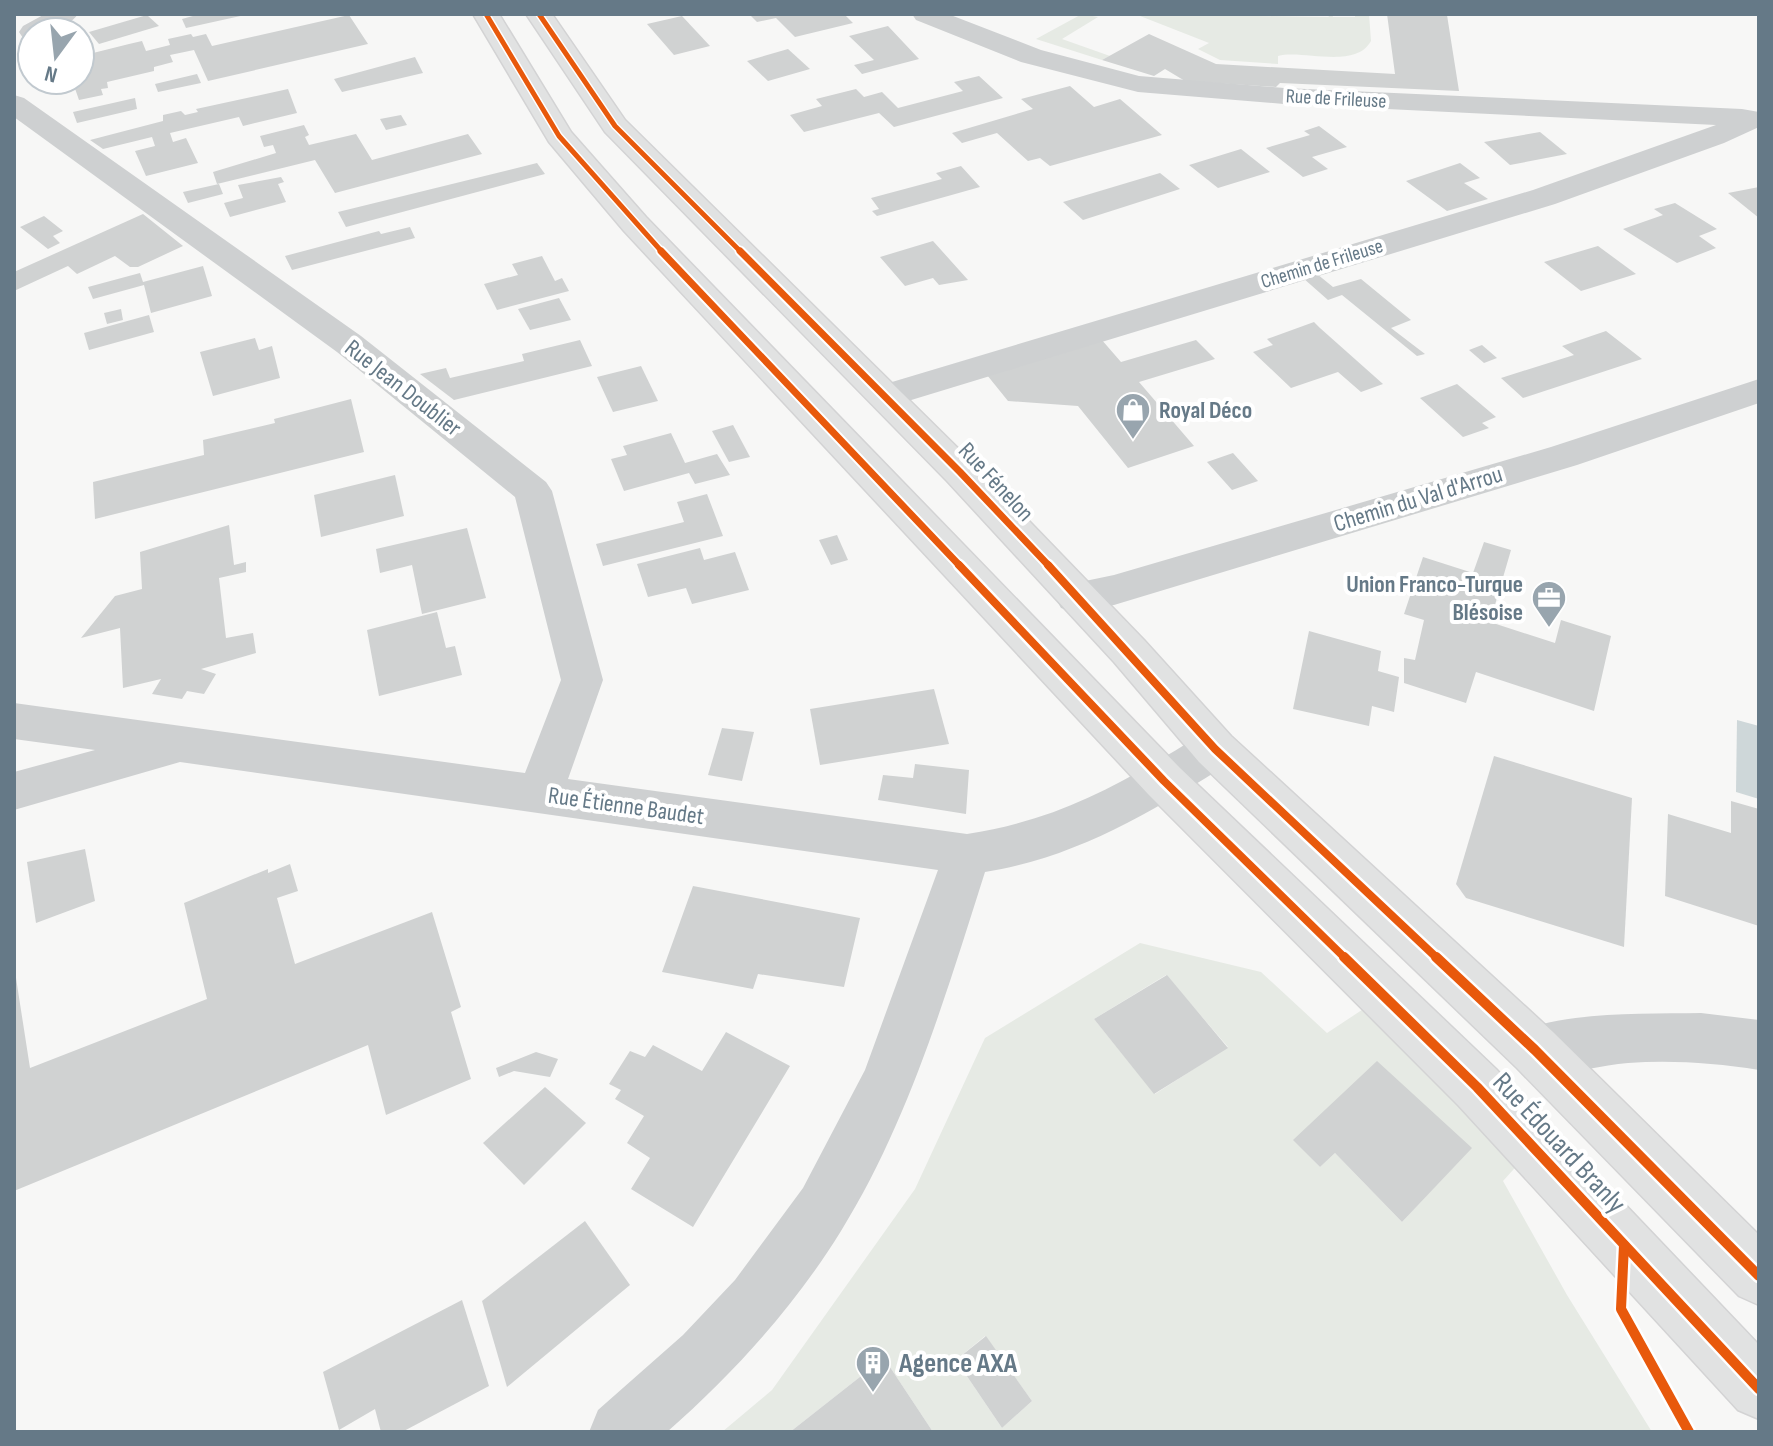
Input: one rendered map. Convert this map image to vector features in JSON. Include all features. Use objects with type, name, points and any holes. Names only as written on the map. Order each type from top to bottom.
[{"type":"main road","points":[[486,14],[559,136],[635,224],[1164,781]]},
{"type":"main road","name":"Rue Fénelon","points":[[539,14],[615,126],[885,396],[1129,651],[1215,749],[1442,961]]},
{"type":"main road","name":"Rue Édouard Branly","points":[[1164,781],[1477,1087],[1759,1389]]},
{"type":"main road","name":"Rue Édouard Branly","points":[[1442,961],[1535,1050],[1759,1276]]},
{"type":"street","name":"Rue de Frileuse","points":[[925,14],[1031,56],[1138,84],[1284,96],[1756,119]]},
{"type":"street","name":"Rue Jean Doublier","points":[[14,104],[349,344],[533,491],[582,680],[540,793]]},
{"type":"street","name":"Chemin de Frileuse","points":[[885,396],[1544,197],[1756,119]]},
{"type":"street","name":"Chemin du Val d'Arrou","points":[[1075,597],[1114,590],[1564,456],[1759,391]]},
{"type":"street","name":"Rue Étienne Baudet","points":[[14,721],[967,854],[1007,850],[1080,827],[1215,749]]},
{"type":"street","points":[[14,791],[182,744]]},
{"type":"street","points":[[620,1432],[681,1382],[757,1300],[823,1208],[885,1086],[967,854]]},
{"type":"street","points":[[1535,1050],[1627,1039],[1701,1037],[1759,1045]]},
{"type":"shaded area","points":[[1082,14],[1098,17],[1062,39],[1110,56],[1102,60],[1036,39]]},
{"type":"shaded area","points":[[1135,14],[1328,17],[1332,14],[1333,17],[1355,17],[1355,14],[1369,14],[1371,41],[1363,50],[1341,57],[1278,56],[1278,64],[1220,60],[1198,49],[1209,43]]},
{"type":"shaded area","points":[[1737,720],[1759,726],[1759,799],[1736,792]]},
{"type":"shaded area","points":[[1140,943],[1261,972],[1327,1033],[1374,1002],[1523,1159],[1503,1181],[1567,1295],[1652,1432],[933,1432],[884,1358],[790,1432],[722,1432],[772,1390],[915,1189],[985,1038]],"holes":[[[1166,975],[1228,1047],[1155,1094],[1094,1019]],[[1294,1140],[1471,1148],[1402,1222],[1335,1153],[1320,1167]],[[985,1336],[1032,1401],[1002,1428],[956,1360]]]},
{"type":"building","points":[[200,14],[245,15],[186,28],[182,19]]},
{"type":"building","points":[[749,14],[844,14],[853,23],[795,37],[776,18],[757,22]]},
{"type":"building","points":[[1387,14],[1447,15],[1459,91],[1280,83],[1276,87],[1185,81],[1165,69],[1154,76],[1102,60],[1149,34],[1216,64],[1395,74]]},
{"type":"building","points":[[147,15],[159,26],[99,44],[96,30]]},
{"type":"building","points":[[349,15],[368,44],[208,81],[194,50],[170,55],[173,62],[154,67],[154,71],[107,82],[108,88],[101,89],[103,95],[79,100],[78,96],[96,96],[96,52],[142,41],[146,51],[170,45],[168,39],[191,34],[193,37],[206,34],[212,46]]},
{"type":"building","points":[[682,16],[710,46],[674,55],[647,24]]},
{"type":"building","points":[[888,26],[919,59],[862,74],[854,65],[874,60],[849,36]]},
{"type":"building","points":[[788,49],[810,69],[768,81],[747,61]]},
{"type":"building","points":[[415,57],[423,73],[342,92],[334,79]]},
{"type":"building","points":[[197,74],[201,83],[158,92],[155,84]]},
{"type":"building","points":[[979,76],[1003,98],[894,127],[879,113],[804,132],[790,115],[822,106],[816,99],[856,89],[864,97],[882,92],[898,108],[963,91],[954,82]]},
{"type":"building","points":[[1070,86],[1094,107],[1120,99],[1162,135],[1050,166],[1040,158],[1028,161],[997,133],[962,143],[952,133],[1033,109],[1021,99]]},
{"type":"building","points":[[288,89],[297,113],[243,126],[239,117],[170,133],[173,142],[186,138],[198,163],[146,176],[135,151],[155,146],[152,137],[103,149],[90,140],[163,121],[163,115],[181,111],[185,115],[198,112],[196,109]]},
{"type":"building","points":[[135,98],[137,109],[77,123],[73,112]]},
{"type":"building","points":[[401,115],[407,125],[386,130],[380,119]]},
{"type":"building","points":[[304,125],[309,135],[305,137],[309,145],[356,134],[372,160],[468,134],[482,154],[335,193],[315,160],[217,184],[213,172],[276,153],[273,145],[264,147],[260,136]]},
{"type":"building","points":[[1319,126],[1347,147],[1312,157],[1328,169],[1303,177],[1266,148],[1310,135],[1304,131]]},
{"type":"building","points":[[1540,132],[1567,154],[1510,165],[1484,142]]},
{"type":"building","points":[[1241,149],[1270,172],[1218,188],[1189,165]]},
{"type":"building","points":[[537,163],[545,174],[346,227],[338,212]]},
{"type":"building","points":[[1460,163],[1480,178],[1464,183],[1488,199],[1447,211],[1406,181]]},
{"type":"building","points":[[961,166],[980,187],[877,216],[872,211],[879,209],[871,198],[942,179],[936,173]]},
{"type":"building","points":[[1160,173],[1180,189],[1083,220],[1063,202]]},
{"type":"building","points":[[281,177],[284,182],[278,184],[286,202],[230,217],[224,203],[243,198],[238,185]]},
{"type":"building","points":[[219,184],[223,194],[188,203],[183,192]]},
{"type":"building","points":[[1759,187],[1759,218],[1728,193]]},
{"type":"building","points":[[1675,203],[1717,229],[1699,236],[1716,248],[1677,263],[1623,229],[1663,215],[1654,209]]},
{"type":"building","points":[[143,214],[183,246],[138,267],[130,267],[115,256],[77,274],[68,266],[14,291],[14,272]]},
{"type":"building","points":[[44,216],[63,231],[53,236],[60,243],[48,249],[20,227]]},
{"type":"building","points":[[410,227],[415,238],[292,270],[285,256],[379,231],[381,234]]},
{"type":"building","points":[[933,241],[968,280],[939,285],[933,278],[905,286],[880,257]]},
{"type":"building","points":[[1598,246],[1636,274],[1581,291],[1544,262]]},
{"type":"building","points":[[542,256],[555,281],[562,278],[569,291],[497,310],[484,284],[518,275],[512,264]]},
{"type":"building","points":[[203,266],[212,296],[151,313],[144,285],[93,299],[88,287],[140,273],[143,282]]},
{"type":"building","points":[[1317,274],[1333,287],[1361,279],[1411,320],[1391,328],[1425,354],[1417,356],[1342,295],[1328,300],[1303,278]]},
{"type":"building","points":[[559,298],[571,320],[530,330],[518,309]]},
{"type":"building","points":[[121,309],[123,320],[107,324],[104,313]]},
{"type":"building","points":[[149,315],[154,332],[89,350],[84,333]]},
{"type":"building","points":[[1314,322],[1383,384],[1361,392],[1338,372],[1291,388],[1253,352],[1273,345],[1267,339]]},
{"type":"building","points":[[1606,331],[1642,359],[1523,398],[1501,378],[1574,355],[1562,346]]},
{"type":"building","points":[[255,338],[259,350],[272,346],[280,378],[213,396],[200,352]]},
{"type":"building","points":[[1101,339],[1121,362],[1196,340],[1215,359],[1139,382],[1194,446],[1128,468],[1078,406],[1008,401],[987,375]]},
{"type":"building","points":[[580,340],[592,366],[454,400],[420,374],[446,368],[450,378],[524,361],[522,354]]},
{"type":"building","points":[[1482,345],[1497,358],[1484,363],[1469,350]]},
{"type":"building","points":[[641,366],[658,401],[613,412],[597,377]]},
{"type":"building","points":[[1457,384],[1496,417],[1482,423],[1489,428],[1463,437],[1420,398]]},
{"type":"building","points":[[351,399],[364,452],[95,519],[93,482],[204,455],[203,440],[275,423],[274,419]]},
{"type":"building","points":[[733,425],[750,457],[729,462],[712,431]]},
{"type":"building","points":[[671,433],[685,463],[717,454],[730,475],[695,484],[689,473],[624,491],[611,459],[627,455],[623,446]]},
{"type":"building","points":[[1233,453],[1258,481],[1232,490],[1207,462]]},
{"type":"building","points":[[395,475],[404,516],[321,537],[314,495]]},
{"type":"building","points":[[707,494],[723,536],[603,566],[596,544],[684,522],[677,502]]},
{"type":"building","points":[[229,525],[234,565],[246,562],[246,572],[219,578],[226,638],[253,633],[256,653],[201,669],[216,674],[204,694],[187,691],[182,699],[152,694],[161,679],[123,688],[120,628],[81,638],[115,596],[142,589],[140,552]]},
{"type":"building","points":[[467,528],[486,598],[422,614],[412,565],[380,573],[376,549]]},
{"type":"building","points":[[837,535],[848,560],[831,565],[819,540]]},
{"type":"building","points":[[1484,542],[1511,550],[1490,622],[1555,643],[1561,620],[1611,636],[1594,711],[1476,672],[1466,703],[1404,683],[1404,658],[1415,660],[1424,620],[1404,614],[1423,557],[1473,573]]},
{"type":"building","points":[[700,548],[704,560],[735,552],[749,590],[692,604],[686,588],[648,597],[637,564]]},
{"type":"building","points":[[437,612],[446,648],[455,646],[462,675],[379,696],[367,630]]},
{"type":"building","points":[[1309,631],[1381,651],[1378,671],[1399,677],[1394,712],[1372,706],[1369,726],[1293,709]]},
{"type":"building","points":[[934,689],[949,744],[820,765],[810,709]]},
{"type":"building","points":[[722,728],[754,732],[742,781],[708,775]]},
{"type":"building","points":[[1494,756],[1632,798],[1624,947],[1466,898],[1456,884]]},
{"type":"building","points":[[915,764],[969,770],[966,814],[878,800],[883,775],[913,778]]},
{"type":"building","points":[[1731,801],[1759,809],[1759,926],[1665,896],[1668,814],[1731,833]]},
{"type":"building","points":[[85,849],[95,901],[36,923],[27,862]]},
{"type":"building","points":[[290,864],[298,891],[277,898],[295,964],[432,912],[461,1007],[451,1012],[471,1079],[386,1115],[368,1045],[14,1191],[14,965],[30,1068],[207,999],[184,903],[268,869],[268,873]]},
{"type":"building","points":[[693,886],[860,918],[844,987],[758,974],[753,989],[662,972]]},
{"type":"building","points":[[1167,975],[1228,1048],[1154,1094],[1094,1019]]},
{"type":"building","points":[[726,1032],[790,1066],[693,1227],[631,1189],[650,1158],[627,1143],[644,1116],[615,1099],[621,1090],[609,1084],[630,1051],[645,1057],[653,1045],[702,1071]]},
{"type":"building","points":[[536,1052],[558,1059],[550,1077],[514,1071],[499,1077],[496,1068]]},
{"type":"building","points":[[1377,1061],[1472,1148],[1402,1222],[1335,1153],[1320,1167],[1293,1140]]},
{"type":"building","points":[[545,1087],[586,1123],[524,1185],[483,1143]]},
{"type":"building","points":[[585,1221],[630,1285],[507,1387],[482,1301]]},
{"type":"building","points":[[462,1300],[489,1386],[402,1432],[381,1432],[375,1409],[339,1430],[323,1372]]},
{"type":"building","points":[[986,1336],[1032,1401],[1002,1428],[956,1360]]},
{"type":"building","name":"Agence AXA","points":[[884,1358],[933,1432],[790,1432]]},
{"type":"cycle path","points":[[486,14],[559,136],[635,224],[1164,781],[1477,1087],[1759,1389]]},
{"type":"cycle path","points":[[539,14],[615,126],[960,472],[1129,651],[1215,749],[1535,1050],[1759,1276]]},
{"type":"cycle path","points":[[1624,1245],[1621,1309],[1689,1432]]},
{"type":"place","name":"Royal Déco","points":[[1133,441]]},
{"type":"place","name":"Union Franco-Turque Blésoise","points":[[1549,629]]},
{"type":"place","name":"Agence AXA","points":[[873,1394]]}]
